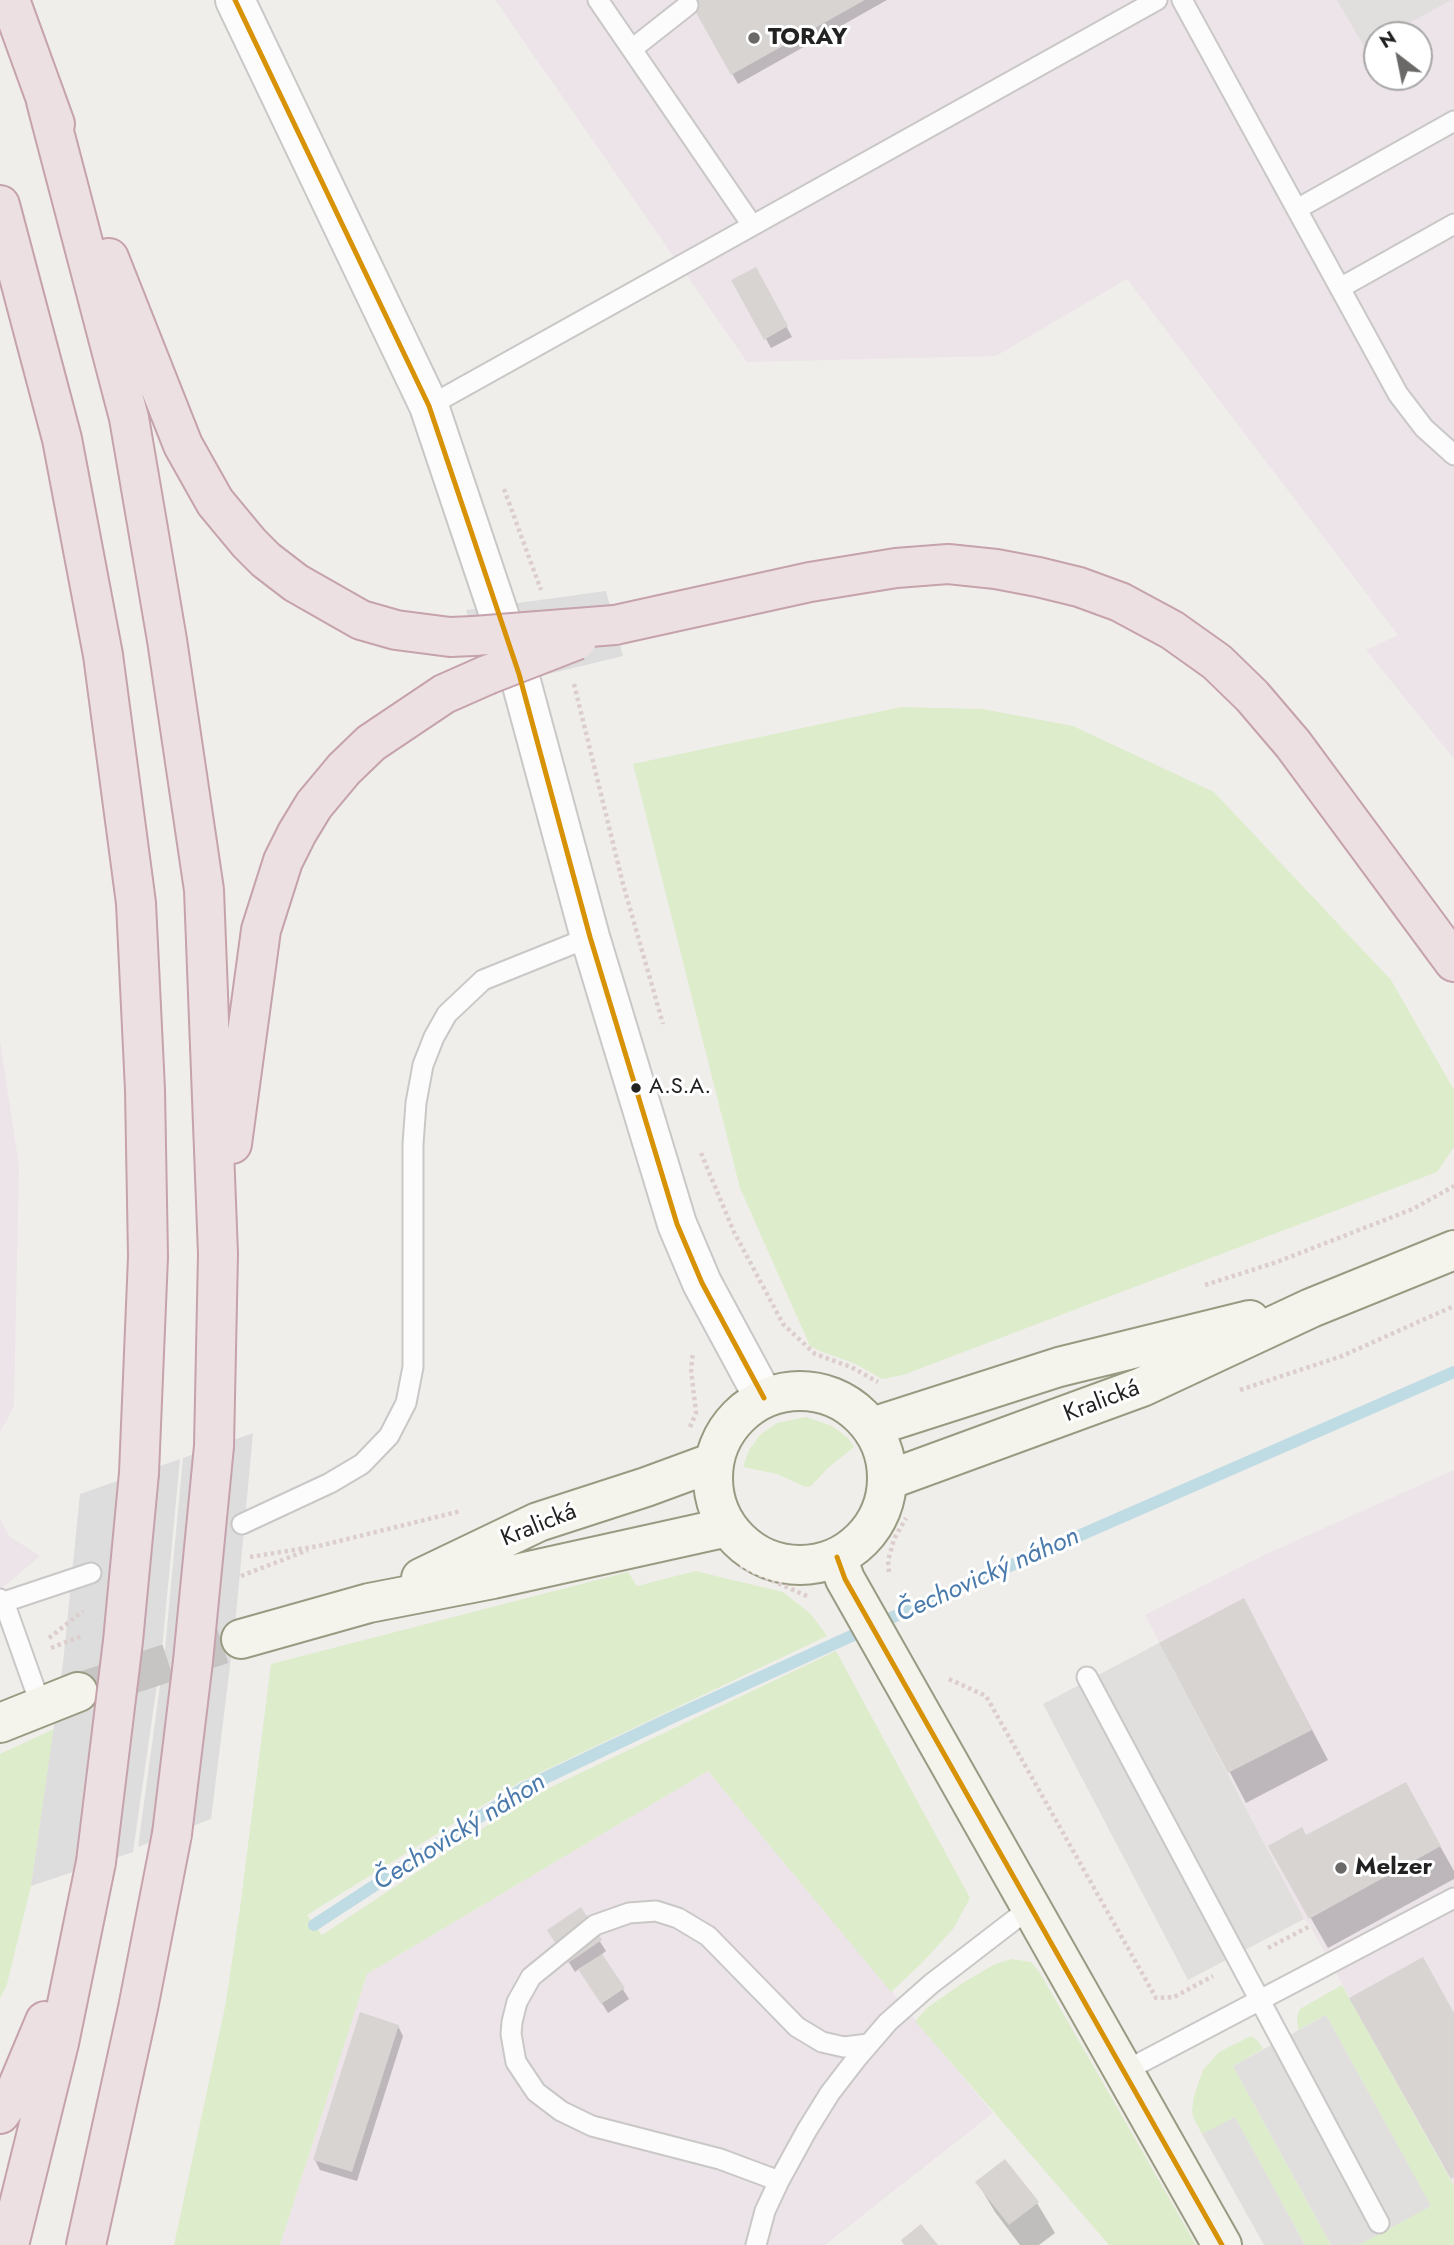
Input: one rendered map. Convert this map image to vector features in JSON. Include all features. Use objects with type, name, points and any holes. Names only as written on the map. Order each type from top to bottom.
[{"type":"highway","points":[[10,0],[46,101],[183,445],[199,477],[223,511],[249,543],[281,573],[361,620],[396,630],[450,637],[615,625],[810,582],[895,568],[948,564],[996,569],[1079,587],[1120,602],[1172,630],[1217,663],[1252,696],[1293,744],[1454,962]]},
{"type":"highway","points":[[46,101],[130,418],[167,640],[204,890],[218,1254],[214,1446],[193,1661],[172,1834],[138,2008],[86,2245]]},
{"type":"highway","points":[[0,205],[62,439],[103,656],[136,902],[145,1090],[148,1257],[139,1473],[123,1641],[96,1862],[59,2043],[9,2245]]},
{"type":"highway","points":[[218,1254],[261,930],[283,861],[314,805],[344,769],[371,743],[427,704],[486,675],[615,625]]},
{"type":"highway","points":[[0,2114],[14,2095],[37,2043],[96,1862]]},
{"type":"main road","name":"Kralická","points":[[888,1480],[1142,1387],[1311,1308],[1454,1250]]},
{"type":"main road","name":"Kralická","points":[[872,1427],[1059,1367],[1214,1328],[1311,1308]]},
{"type":"main road","points":[[794,1391],[824,1394],[850,1406],[872,1427],[884,1452],[888,1480],[883,1507],[841,1568],[770,1560],[747,1546],[728,1527],[716,1502],[714,1462],[724,1436],[741,1414],[764,1398],[794,1391]]},
{"type":"main road","name":"Kralická","points":[[369,1603],[538,1522],[714,1462]]},
{"type":"main road","name":"Kralická","points":[[241,1639],[369,1603],[493,1579],[728,1527]]},
{"type":"main road","points":[[841,1568],[1222,2245]]},
{"type":"main road","points":[[0,1723],[78,1692]]},
{"type":"street","points":[[235,0],[429,405],[519,674],[590,937],[677,1224],[702,1283],[764,1398]]},
{"type":"lane","points":[[598,0],[752,225]]},
{"type":"lane","points":[[429,405],[1157,0]]},
{"type":"lane","points":[[1182,0],[1405,404],[1424,428],[1454,455]]},
{"type":"lane","points":[[632,49],[688,5]]},
{"type":"lane","points":[[1297,209],[1454,121]]},
{"type":"lane","points":[[1340,288],[1454,224]]},
{"type":"lane","points":[[242,1524],[330,1483],[362,1464],[389,1436],[406,1403],[413,1367],[413,1144],[416,1103],[423,1065],[447,1014],[483,980],[590,937]]},
{"type":"lane","points":[[41,1706],[2,1600],[91,1573]]},
{"type":"lane","points":[[1087,1677],[1379,2223]]},
{"type":"lane","points":[[1125,2071],[1454,1898]]},
{"type":"lane","points":[[756,2245],[765,2211],[779,2181],[830,2093],[869,2044],[888,2022],[931,1984],[1031,1907]]},
{"type":"lane","points":[[779,2181],[720,2159],[592,2126],[561,2111],[536,2092],[516,2062],[511,2034],[517,2002],[531,1976],[595,1925],[629,1913],[656,1911],[678,1918],[708,1936],[797,2027],[822,2042],[844,2047],[869,2044]]},
{"type":"path","points":[[1198,1288],[1277,1262],[1413,1209],[1454,1186]]},
{"type":"path","points":[[734,1232],[783,1324],[815,1354],[851,1367],[883,1384]]},
{"type":"path","points":[[737,1565],[813,1599]]},
{"type":"path","points":[[946,1677],[986,1696],[1156,1998]]},
{"type":"shaded area","points":[[495,0],[1454,0],[1454,759],[1366,650],[1398,635],[1127,279],[996,356],[747,362]]},
{"type":"shaded area","points":[[1337,0],[1451,0],[1413,21],[1363,21],[1363,45]]},
{"type":"shaded area","points":[[0,1040],[19,1166],[14,1407],[0,1432]]},
{"type":"shaded area","points":[[1454,1470],[1454,2186],[1304,1919],[1145,1615],[1266,1554]]},
{"type":"shaded area","points":[[0,1519],[9,1536],[40,1556],[0,1590]]},
{"type":"shaded area","points":[[1159,1643],[1304,1919],[1188,1980],[1043,1704]]},
{"type":"shaded area","points":[[708,1771],[993,2113],[825,2245],[280,2245],[367,1974]]},
{"type":"shaded area","points":[[1326,2015],[1431,2206],[1359,2245],[1331,2245],[1233,2066]]},
{"type":"shaded area","points":[[1235,2117],[1305,2245],[1264,2245],[1202,2134]]},
{"type":"green space","points":[[901,707],[982,709],[1073,726],[1214,792],[1391,980],[1454,1090],[1454,1147],[1437,1172],[903,1375],[882,1379],[854,1363],[810,1346],[740,1188],[633,764]]},
{"type":"green space","points":[[806,1417],[832,1426],[848,1438],[854,1447],[811,1486],[805,1487],[777,1474],[743,1467],[749,1450],[761,1434],[777,1423]]},
{"type":"green space","points":[[695,1571],[783,1592],[811,1614],[827,1636],[520,1782],[307,1915],[322,1935],[530,1797],[836,1651],[970,1898],[953,1929],[891,1992],[708,1771],[367,1974],[280,2245],[174,2245],[225,2007],[271,1664],[628,1572],[637,1586]]},
{"type":"green space","points":[[54,1729],[31,1886],[7,1984],[0,1999],[0,1754]]},
{"type":"green space","points":[[1012,1959],[1031,1962],[1040,1973],[1196,2245],[1109,2245],[915,2021],[927,2008],[961,1984],[995,1964]]},
{"type":"green space","points":[[1342,1985],[1454,2186],[1454,2245],[1359,2245],[1430,2205],[1326,2015],[1298,2030],[1297,2017],[1300,2009]]},
{"type":"green space","points":[[1251,2036],[1263,2049],[1233,2066],[1331,2245],[1305,2245],[1235,2118],[1202,2134],[1193,2117],[1194,2096],[1203,2070],[1219,2052]]},
{"type":"pier","points":[[606,591],[623,656],[540,676],[492,693],[466,610]]},
{"type":"pier","points":[[253,1433],[235,1626],[211,1819],[138,1847],[165,1649],[183,1458]]},
{"type":"pier","points":[[180,1459],[162,1649],[133,1852],[31,1886],[63,1663],[80,1494]]},
{"type":"building","name":"TORAY","points":[[689,0],[865,0],[731,75]]},
{"type":"building","points":[[756,267],[788,326],[764,340],[731,280]]},
{"type":"building","points":[[1244,1598],[1312,1730],[1228,1773],[1159,1643]]},
{"type":"building","name":"Melzer","points":[[1406,1782],[1441,1846],[1309,1919],[1268,1846],[1302,1827],[1306,1835]]},
{"type":"building","points":[[581,1907],[602,1940],[568,1963],[547,1930]]},
{"type":"building","points":[[602,1954],[625,1988],[601,2004],[578,1969]]},
{"type":"building","points":[[1423,1957],[1454,2013],[1454,2177],[1451,2179],[1349,1998]]},
{"type":"building","points":[[360,2012],[399,2025],[352,2172],[313,2160]]},
{"type":"building","points":[[1005,2159],[1039,2202],[1009,2225],[975,2182]]},
{"type":"building","points":[[921,2224],[938,2245],[904,2245],[901,2240]]},
{"type":"waterway","name":"Čechovický náhon","points":[[314,1925],[524,1788],[902,1613],[1454,1372]]},
{"type":"tunnel","points":[[78,1692],[241,1639]]},
{"type":"transit line","points":[[235,0],[429,406],[519,674],[590,937],[677,1224],[702,1283],[764,1398]]},
{"type":"transit line","points":[[837,1557],[845,1579],[1222,2245]]},
{"type":"place","name":"TORAY","points":[[754,38]]},
{"type":"place","name":"A.S.A.","points":[[636,1088]]},
{"type":"place","name":"Melzer","points":[[1341,1868]]}]
